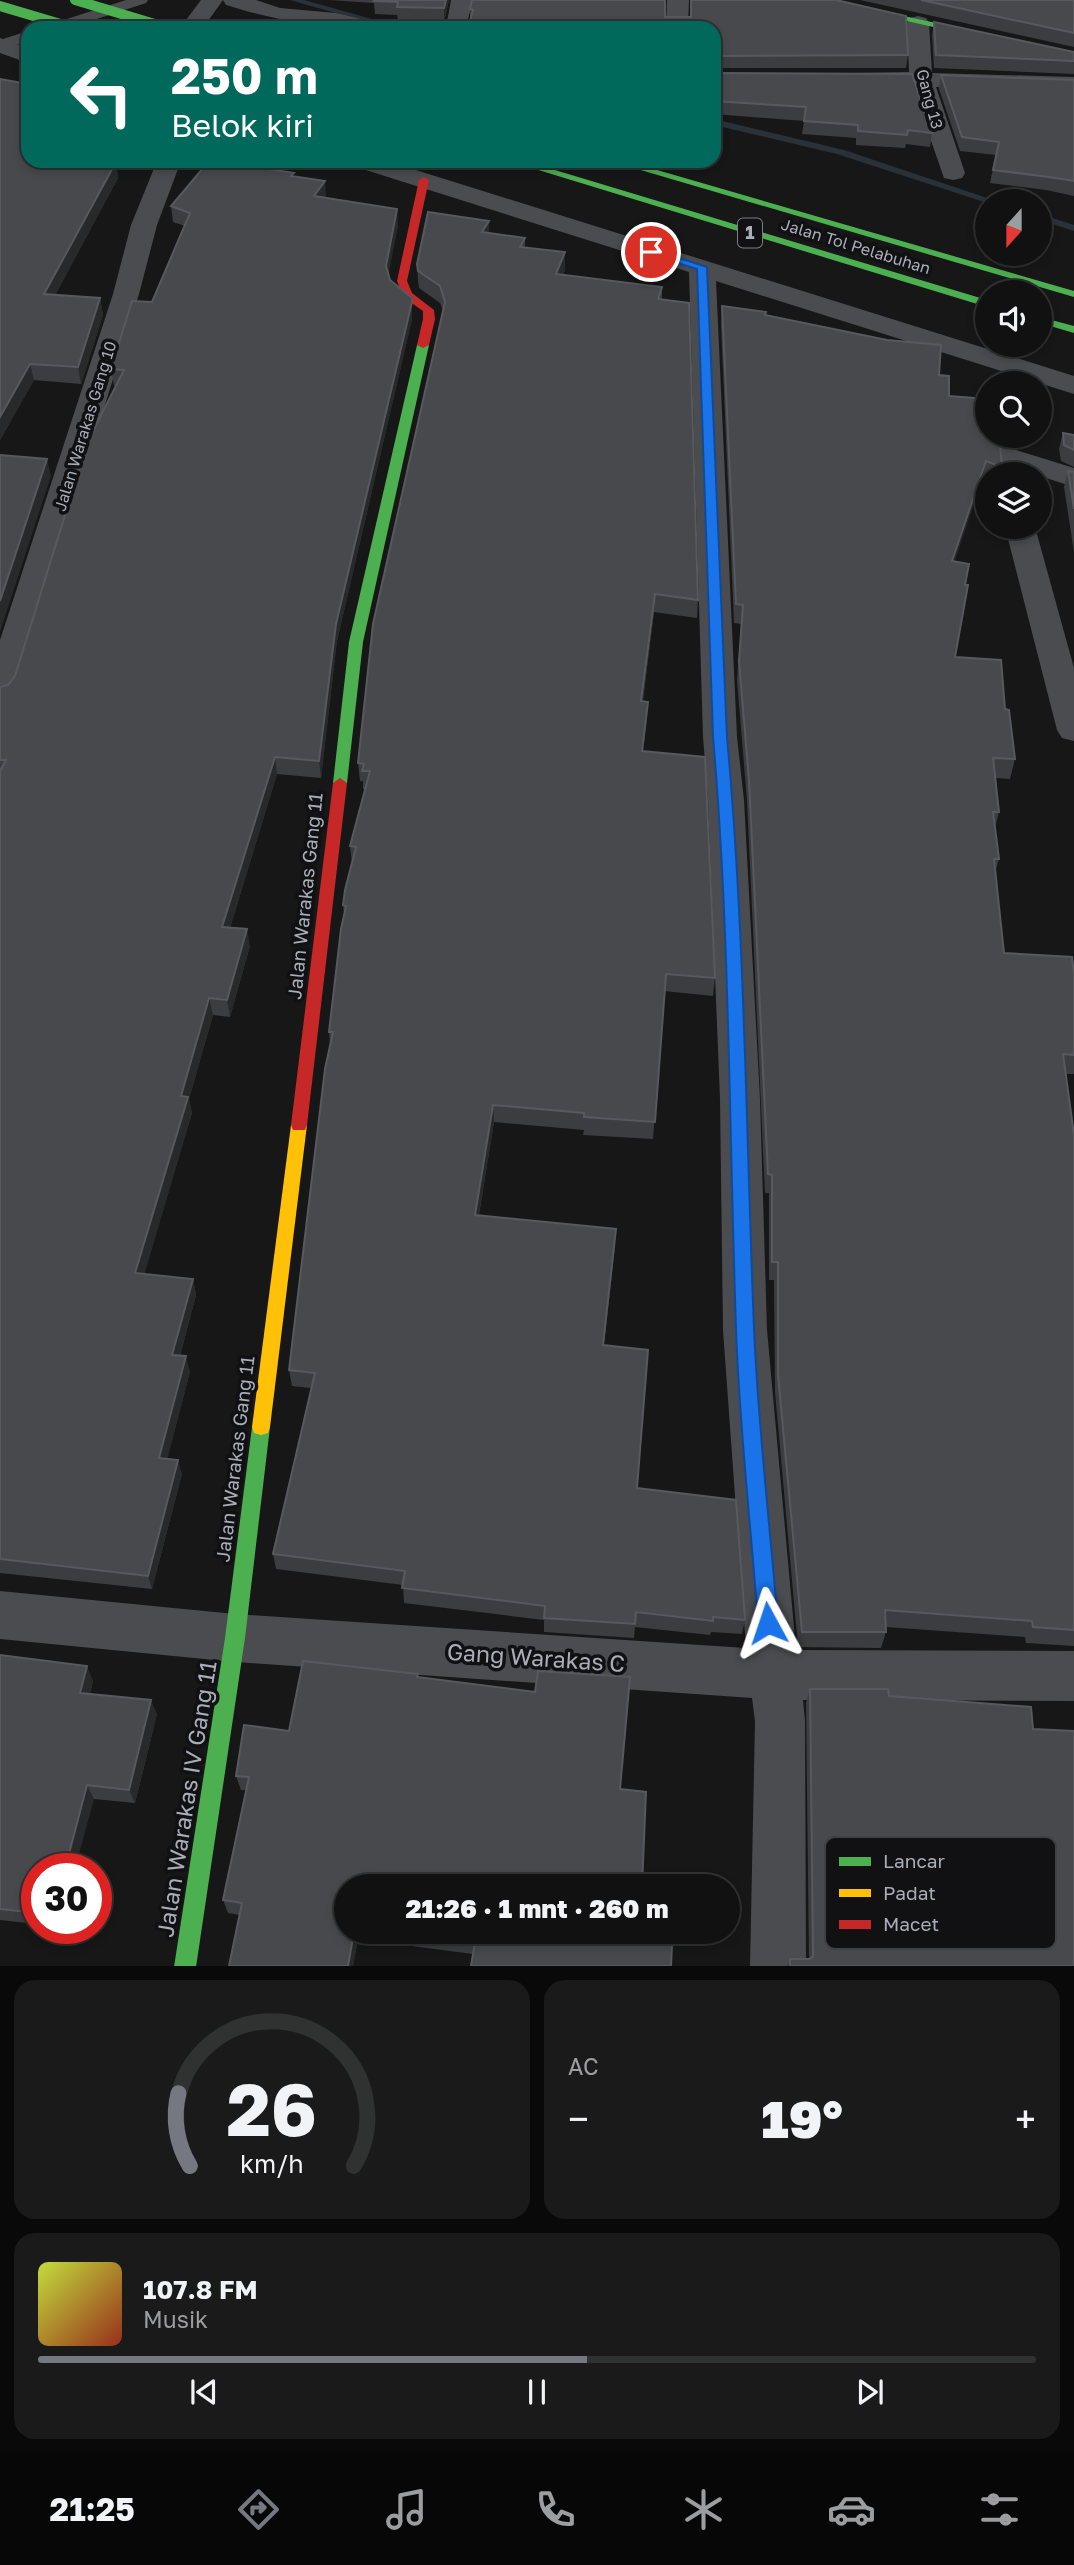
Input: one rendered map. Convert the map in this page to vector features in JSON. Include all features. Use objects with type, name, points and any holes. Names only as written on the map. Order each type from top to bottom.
[{"type":"main road","points":[[75,0],[145,21]]},
{"type":"main road","points":[[835,2],[918,23],[1074,56]]},
{"type":"main road","points":[[0,6],[50,21]]},
{"type":"main road","name":"Jalan Tol Pelabuhan","points":[[537,168],[975,300]]},
{"type":"main road","name":"Jalan Tol Pelabuhan","points":[[639,168],[1074,294]]},
{"type":"main road","name":"Jalan Warakas Gang 11","points":[[235,1638],[319,968],[356,642],[429,319],[428,310],[404,292],[400,279],[419,218],[424,190]]},
{"type":"main road","points":[[817,220],[1074,281]]},
{"type":"main road","points":[[1052,324],[1074,330]]},
{"type":"main road","name":"Jalan Warakas IV Gang 11","points":[[185,1966],[235,1638]]},
{"type":"street","points":[[197,21],[212,0]]},
{"type":"street","points":[[234,0],[278,14],[340,21]]},
{"type":"street","points":[[677,21],[678,0]]},
{"type":"street","points":[[256,21],[278,14]]},
{"type":"street","name":"Gang 13","points":[[918,23],[922,78],[953,173]]},
{"type":"street","points":[[0,45],[21,52]]},
{"type":"street","points":[[838,78],[922,78],[1074,84]]},
{"type":"street","name":"Jalan Warakas Gang 10","points":[[0,692],[118,320],[145,225],[166,168]]},
{"type":"street","points":[[377,168],[424,190],[703,287],[994,371]]},
{"type":"street","points":[[703,287],[720,737],[726,800],[740,1099],[745,1330],[768,1623],[780,1721],[778,1966]]},
{"type":"street","points":[[1052,381],[1074,385]]},
{"type":"street","points":[[1001,455],[1074,478]]},
{"type":"street","points":[[1023,539],[1074,730]]},
{"type":"street","name":"Gang Warakas C","points":[[0,1615],[235,1638],[776,1675],[1074,1676]]},
{"type":"lane","points":[[75,21],[141,0]]},
{"type":"lane","points":[[0,45],[21,38]]},
{"type":"building","points":[[375,0],[446,0],[444,8],[397,7],[398,2]]},
{"type":"building","points":[[472,0],[665,0],[665,17],[691,17],[691,0],[836,0],[906,16],[908,55],[721,56],[721,21],[470,21],[473,10],[470,9]]},
{"type":"building","points":[[921,0],[1074,0],[1074,33]]},
{"type":"building","points":[[934,22],[1074,52],[1074,61],[936,55]]},
{"type":"building","points":[[721,73],[912,74],[932,133],[908,130],[907,135],[858,131],[858,125],[804,121],[806,107],[721,101]]},
{"type":"building","points":[[941,75],[1074,80],[1074,181],[993,170],[999,142],[962,137]]},
{"type":"building","points":[[0,79],[21,83],[21,168],[113,168],[44,294],[100,298],[78,367],[30,364],[0,417]]},
{"type":"building","points":[[203,168],[262,168],[325,181],[314,196],[397,209],[386,266],[390,280],[412,298],[412,302],[336,624],[319,761],[275,757],[222,927],[247,929],[227,1000],[209,998],[181,1096],[188,1097],[135,1273],[193,1279],[172,1355],[186,1356],[159,1458],[178,1460],[148,1576],[0,1559],[0,771],[6,760],[0,760],[0,687],[8,685],[15,676],[88,441],[124,370],[111,369],[132,301],[152,302],[190,213],[171,206]]},
{"type":"building","points":[[428,212],[489,221],[482,232],[525,238],[520,247],[565,252],[556,274],[662,287],[658,299],[689,303],[698,600],[655,594],[641,701],[648,702],[642,751],[705,757],[715,978],[666,974],[655,1122],[584,1117],[584,1113],[493,1105],[475,1215],[616,1229],[603,1345],[648,1350],[637,1488],[736,1500],[745,1620],[713,1617],[713,1621],[636,1612],[635,1624],[544,1618],[545,1606],[402,1588],[405,1571],[273,1554],[315,1373],[289,1370],[325,1069],[333,1032],[329,1032],[346,906],[343,905],[356,847],[350,846],[370,771],[362,771],[364,764],[358,763],[373,624],[445,302],[440,286],[418,271],[417,264]]},
{"type":"building","points":[[722,306],[766,312],[765,315],[887,340],[941,345],[939,375],[949,376],[949,396],[975,398],[975,448],[1000,448],[1002,462],[975,462],[975,493],[952,561],[969,564],[965,585],[968,585],[955,657],[1001,660],[1005,709],[1009,710],[1015,759],[993,758],[999,812],[993,812],[999,859],[994,859],[1004,953],[1072,957],[1074,974],[1074,1055],[1063,1054],[1074,1135],[1074,1630],[1033,1627],[1032,1621],[885,1610],[886,1632],[802,1632],[778,1375],[778,1262],[772,1262],[772,1175],[768,1174],[749,780],[739,661],[743,605],[736,604]]},
{"type":"building","points":[[1063,433],[1074,435],[1074,450],[1064,445]]},
{"type":"building","points":[[0,455],[47,459],[0,601]]},
{"type":"building","points":[[1068,471],[1074,472],[1074,509]]},
{"type":"building","points":[[0,1655],[87,1666],[80,1693],[151,1700],[129,1790],[87,1785],[69,1853],[21,1853],[21,1911],[0,1909]]},
{"type":"building","points":[[303,1661],[418,1674],[417,1677],[535,1692],[538,1671],[630,1677],[620,1789],[646,1792],[643,1874],[334,1874],[334,1944],[352,1944],[348,1966],[229,1966],[242,1903],[223,1900],[249,1777],[236,1776],[244,1725],[289,1731]]},
{"type":"building","points":[[810,1689],[888,1689],[889,1696],[1031,1707],[1033,1729],[1074,1731],[1074,1966],[790,1966],[790,1959],[810,1959],[813,1956]]},
{"type":"building","points":[[475,1944],[672,1945],[671,1966],[471,1966]]},
{"type":"waterway","points":[[294,0],[373,21]]},
{"type":"waterway","points":[[721,124],[840,152],[975,196]]},
{"type":"waterway","points":[[1052,221],[1074,228]]},
{"type":"traffic: fast","points":[[75,0],[145,21]]},
{"type":"traffic: fast","points":[[818,0],[1074,56]]},
{"type":"traffic: fast","points":[[0,6],[50,21]]},
{"type":"traffic: fast","points":[[537,168],[975,300]]},
{"type":"traffic: fast","points":[[639,168],[1074,294]]},
{"type":"traffic: fast","points":[[1052,324],[1074,330]]},
{"type":"traffic: fast","points":[[340,783],[356,642],[423,345]]},
{"type":"traffic: fast","points":[[185,1966],[235,1638],[261,1427]]},
{"type":"traffic: slow","points":[[261,1427],[299,1125]]},
{"type":"traffic: jam","points":[[423,345],[429,319],[428,310],[407,295],[402,281],[424,180]]},
{"type":"traffic: jam","points":[[299,1125],[340,783]]},
{"type":"route","points":[[651,252],[702,267],[720,737],[726,800],[729,909],[740,1099],[745,1330],[768,1623]]}]
